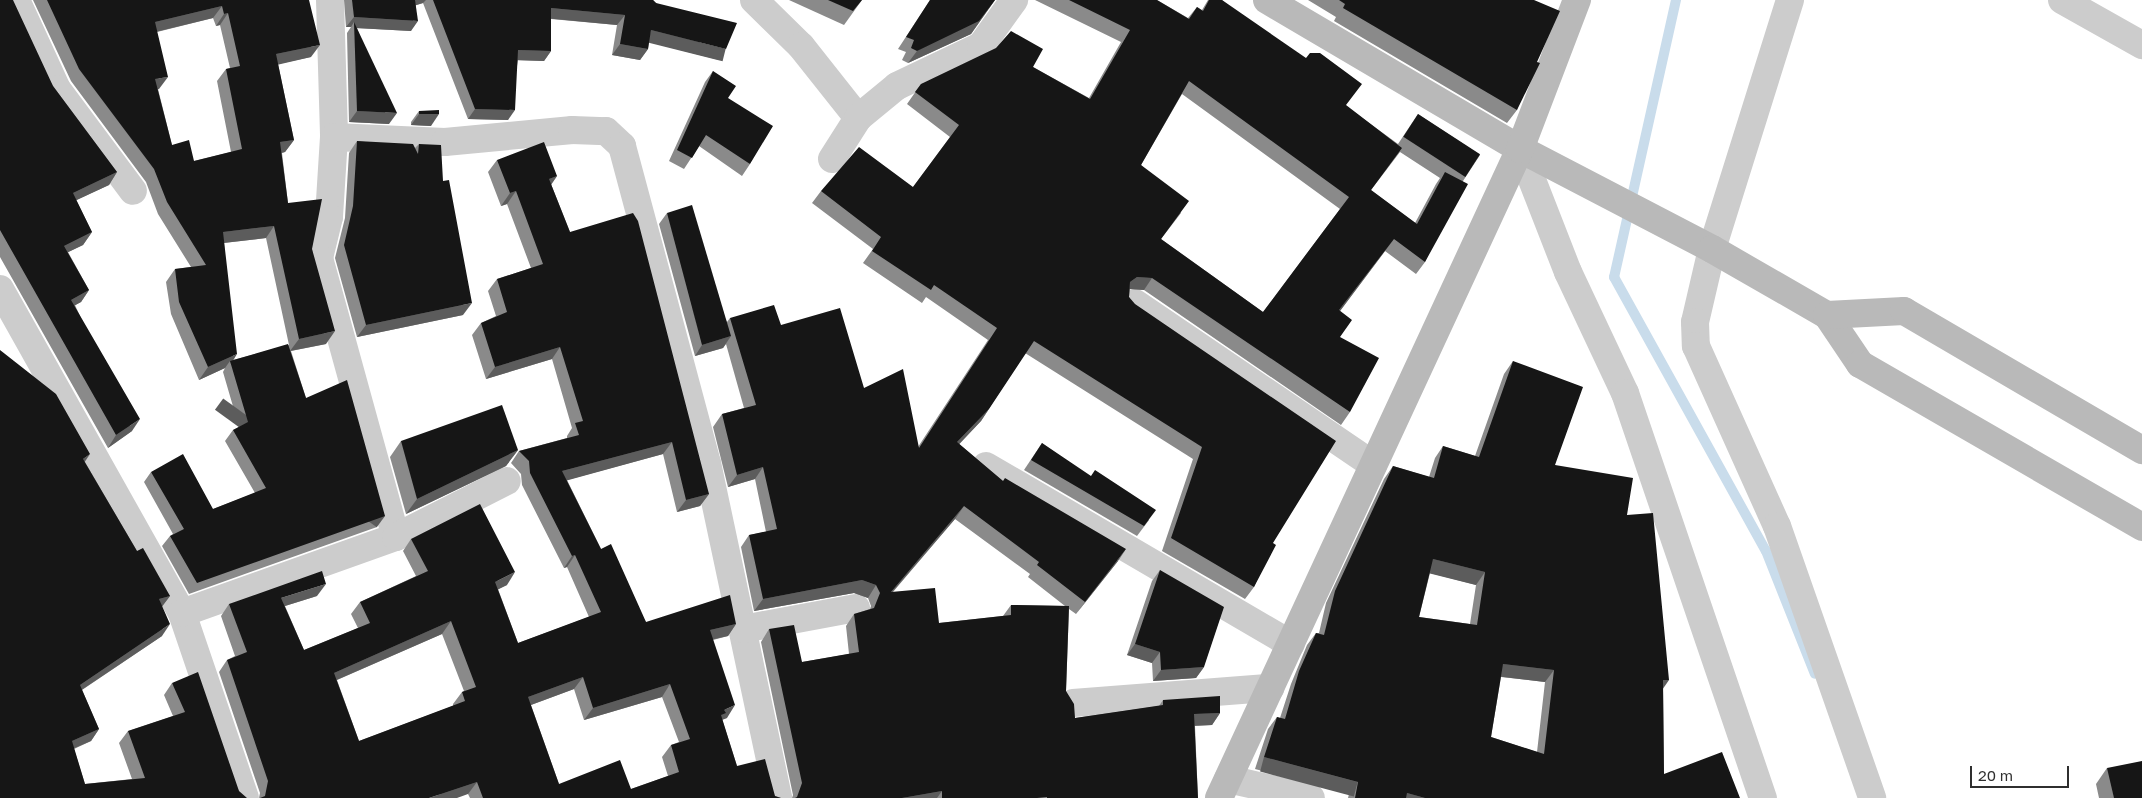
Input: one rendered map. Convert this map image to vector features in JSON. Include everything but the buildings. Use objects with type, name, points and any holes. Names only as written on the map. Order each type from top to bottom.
[{"type":"street","points":[[16,0],[57,89],[133,191]]},
{"type":"street","points":[[330,0],[334,137],[328,216],[319,258],[396,537]]},
{"type":"street","points":[[754,0],[801,46],[858,118]]},
{"type":"street","points":[[832,159],[858,118],[897,86],[981,46],[1014,0]]},
{"type":"street","points":[[1267,0],[1520,149],[1712,249],[1827,315],[1860,364],[2142,527]]},
{"type":"street","points":[[1311,798],[1224,789],[1520,149],[1577,0]]},
{"type":"street","points":[[1790,0],[1712,249],[1695,322],[1696,346],[1777,526],[1872,798]]},
{"type":"street","points":[[2062,0],[2142,45]]},
{"type":"street","points":[[334,137],[445,142],[572,130],[606,131],[622,146],[707,462],[778,798]]},
{"type":"street","points":[[1520,149],[1568,272],[1624,393],[1763,798]]},
{"type":"street","points":[[0,290],[182,613],[245,798]]},
{"type":"street","points":[[1135,303],[1373,465]]},
{"type":"street","points":[[1827,315],[1904,311],[2142,450]]},
{"type":"street","points":[[986,466],[1291,644]]},
{"type":"street","points":[[182,613],[396,537],[507,481]]},
{"type":"street","points":[[742,629],[856,608]]},
{"type":"street","points":[[1073,703],[1270,688]]},
{"type":"waterway","points":[[1676,0],[1614,277],[1766,551],[1815,674]]}]
